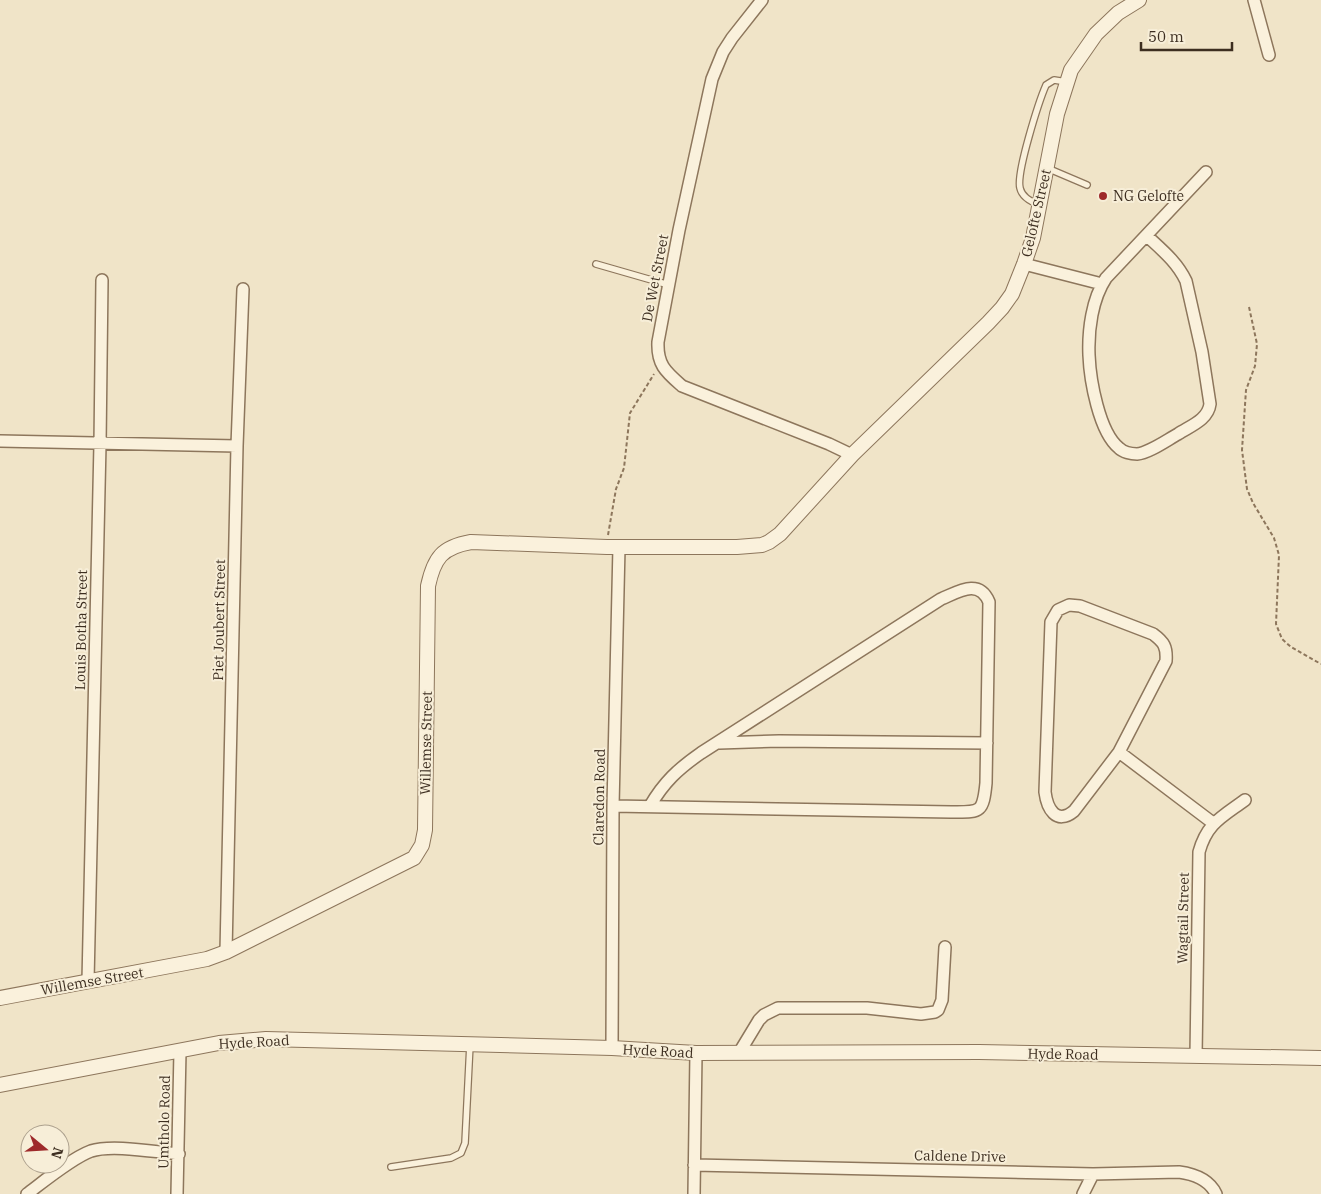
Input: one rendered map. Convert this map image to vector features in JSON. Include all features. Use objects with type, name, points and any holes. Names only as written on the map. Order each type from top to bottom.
[{"type":"street","name":"De Wet Street","points":[[660,363],[658,342],[691,173],[712,79],[732,38],[762,0]]},
{"type":"street","name":"Gelofte Street","points":[[794,518],[852,455],[1002,308],[1012,294],[1033,238],[1057,114],[1071,70],[1096,34],[1118,13],[1139,0]]},
{"type":"street","points":[[1254,0],[1269,55]]},
{"type":"street","points":[[1147,236],[1171,258],[1181,270],[1186,281],[1202,352],[1210,404],[1208,411],[1200,420],[1139,454],[1122,451],[1114,443],[1100,415],[1091,378],[1089,355],[1091,318],[1102,284],[1206,172]]},
{"type":"street","points":[[1024,264],[1102,284]]},
{"type":"street","name":"Louis Botha Street","points":[[88,981],[102,280]]},
{"type":"street","name":"Piet Joubert Street","points":[[226,952],[237,446],[243,289]]},
{"type":"street","points":[[660,363],[668,374],[682,386],[829,444],[852,455]]},
{"type":"street","points":[[0,441],[237,446]]},
{"type":"street","name":"Willemse Street","points":[[0,998],[192,963],[226,952],[414,858],[420,851],[425,830],[428,586],[434,564],[450,548],[458,544],[471,542],[613,547],[755,547],[769,542],[780,534],[794,518]]},
{"type":"street","name":"Claredon Road","points":[[612,1048],[613,547]]},
{"type":"street","points":[[613,806],[973,812],[980,809],[984,804],[986,783],[989,602],[986,595],[974,588],[965,589],[941,599],[693,758],[660,789],[650,806]]},
{"type":"street","points":[[1080,606],[1153,634],[1167,648],[1166,661],[1119,752],[1070,815],[1058,816],[1049,810],[1045,792],[1050,622],[1058,610],[1063,607],[1080,606]]},
{"type":"street","points":[[718,743],[779,741],[987,743]]},
{"type":"street","points":[[1119,752],[1213,823]]},
{"type":"street","name":"Wagtail Street","points":[[1196,1056],[1199,852],[1202,841],[1213,823],[1246,800]]},
{"type":"street","points":[[739,1053],[759,1020],[764,1015],[778,1008],[867,1008],[921,1014],[935,1012],[938,1010],[942,1000],[945,947]]},
{"type":"street","name":"Hyde Road","points":[[0,1085],[219,1043],[266,1039],[612,1048],[696,1053],[979,1052],[1321,1058]]},
{"type":"street","name":"Umtholo Road","points":[[177,1194],[180,1051]]},
{"type":"street","points":[[694,1194],[696,1053]]},
{"type":"street","points":[[27,1194],[81,1156],[92,1151],[115,1148],[179,1154]]},
{"type":"street","name":"Caldene Drive","points":[[694,1165],[1093,1174],[1179,1172],[1201,1178],[1216,1194]]},
{"type":"street","points":[[1083,1194],[1093,1174]]},
{"type":"lane","points":[[1040,205],[1031,202],[1022,194],[1020,173],[1048,82],[1054,80],[1067,82]]},
{"type":"lane","points":[[1047,168],[1087,185]]},
{"type":"lane","points":[[596,264],[669,285]]},
{"type":"lane","points":[[391,1167],[451,1158],[461,1153],[465,1143],[470,1044]]},
{"type":"path","points":[[1249,307],[1257,344],[1255,366],[1246,390],[1242,450],[1247,489],[1274,538],[1279,555],[1276,624],[1282,639],[1291,647],[1321,664]]},
{"type":"path","points":[[613,547],[616,490],[624,468],[630,413],[660,363]]},
{"type":"place","name":"NG Gelofte","points":[[1103,196]]}]
